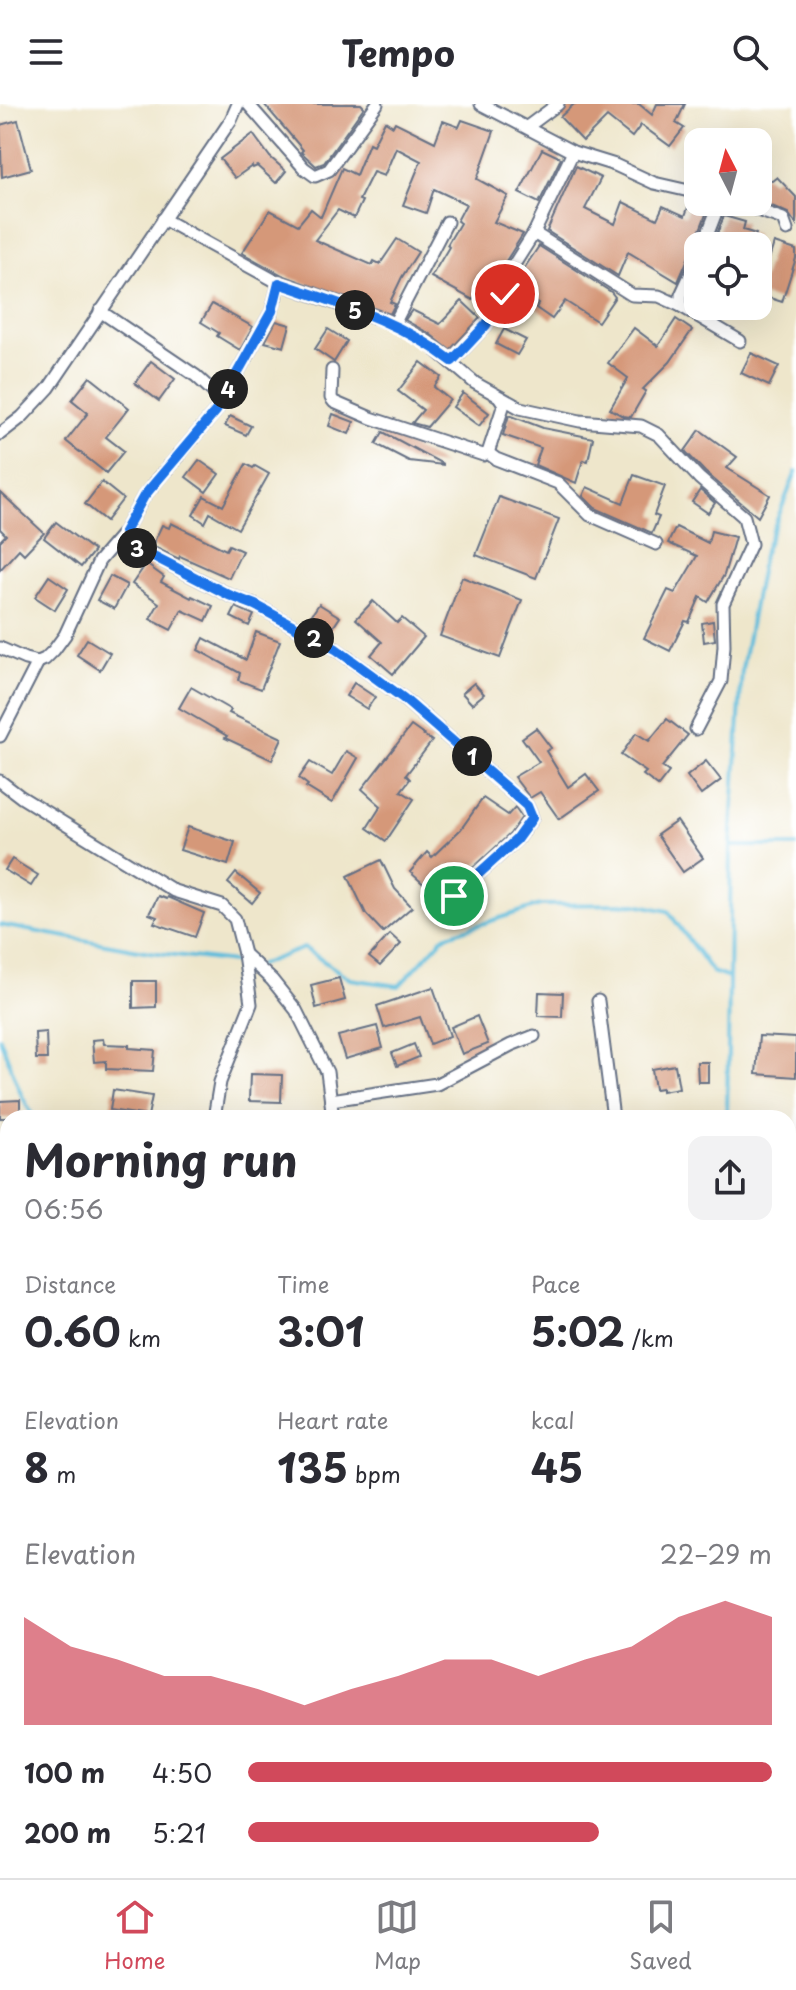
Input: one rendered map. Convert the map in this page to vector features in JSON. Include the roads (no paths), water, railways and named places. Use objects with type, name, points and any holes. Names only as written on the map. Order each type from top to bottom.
[{"type":"street","points":[[248,104],[304,168],[315,176],[329,170],[377,104]]},
{"type":"street","points":[[481,104],[573,152],[615,165],[654,183],[684,190]]},
{"type":"street","points":[[527,127],[558,104]]},
{"type":"street","points":[[0,434],[22,417],[49,388],[236,109],[259,117]]},
{"type":"street","points":[[452,361],[486,325],[505,294],[508,274],[534,233],[573,152]]},
{"type":"street","points":[[772,215],[783,219],[787,230]]},
{"type":"street","points":[[163,219],[279,283],[394,324],[426,341],[475,383],[520,408],[580,421],[641,426],[659,435],[699,478],[744,517],[751,544],[723,604],[721,681],[696,729]]},
{"type":"street","points":[[394,324],[447,222]]},
{"type":"street","points":[[534,233],[632,295],[659,296],[740,341]]},
{"type":"street","points":[[0,648],[38,662],[45,659],[65,635],[99,561],[124,532],[144,496],[216,411],[272,311],[279,283]]},
{"type":"street","points":[[681,306],[684,288]]},
{"type":"street","points":[[100,311],[196,376],[221,399]]},
{"type":"street","points":[[332,370],[331,398],[334,402],[415,433],[483,455],[488,453]]},
{"type":"street","points":[[488,453],[504,404],[500,397]]},
{"type":"street","points":[[488,453],[558,483],[590,515],[656,544]]},
{"type":"street","points":[[124,532],[136,547],[336,649],[403,698],[527,806],[532,818],[516,840],[454,896]]},
{"type":"street","points":[[0,736],[38,662]]},
{"type":"street","points":[[0,781],[174,891],[222,906],[235,919],[251,1004],[220,1082],[215,1110]]},
{"type":"street","points":[[244,954],[272,980],[296,1010],[327,1072],[332,1110]]},
{"type":"street","points":[[598,1001],[612,1110]]},
{"type":"street","points":[[331,1100],[437,1084],[534,1036]]},
{"type":"waterway","points":[[727,1110],[731,846],[742,669],[763,555],[796,472]]},
{"type":"waterway","points":[[731,846],[796,846]]},
{"type":"waterway","points":[[259,965],[304,948],[350,979],[399,986],[445,936],[540,905],[636,904],[668,911],[712,972],[729,978]]},
{"type":"waterway","points":[[0,925],[150,952],[242,963]]},
{"type":"waterway","points":[[0,1038],[30,1110]]}]
